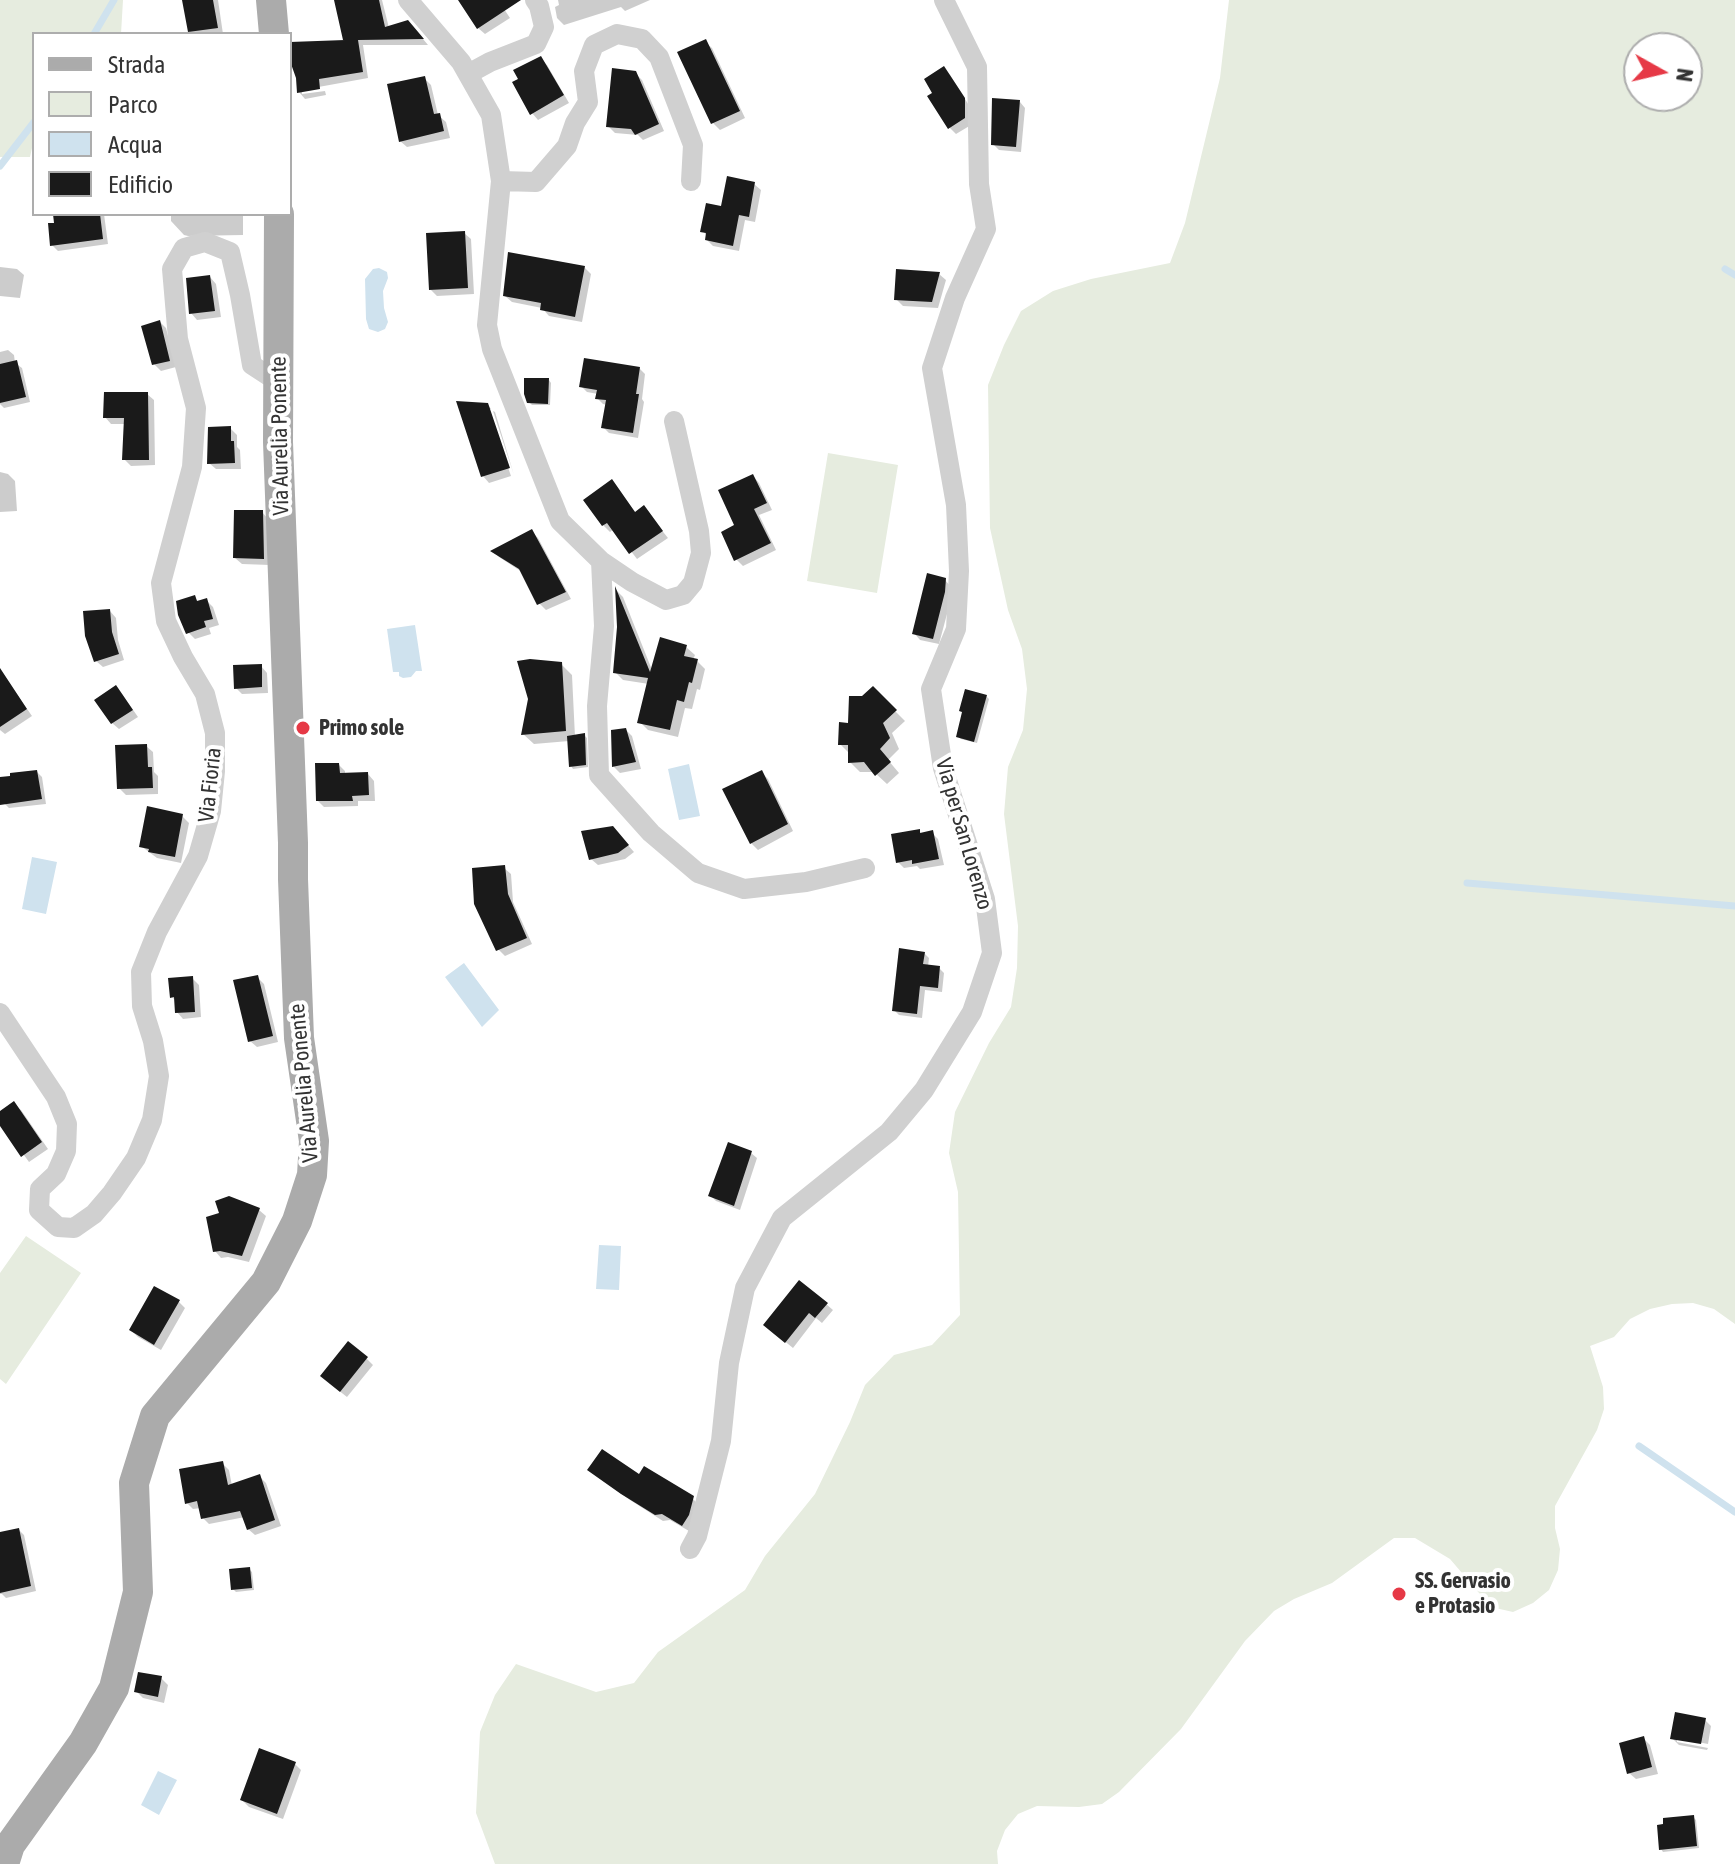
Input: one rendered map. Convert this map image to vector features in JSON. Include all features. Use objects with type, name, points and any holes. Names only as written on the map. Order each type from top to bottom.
[{"type":"main road","points":[[271,0],[274,32]]},
{"type":"main road","name":"Via Aurelia Ponente","points":[[4,1864],[10,1845],[83,1743],[114,1688],[138,1592],[134,1483],[155,1416],[266,1282],[297,1221],[312,1175],[314,1141],[299,1038],[278,442],[279,216]]},
{"type":"street","points":[[408,0],[461,62],[491,115],[501,181],[487,325],[492,349],[560,521],[601,561],[666,600],[683,595],[693,583],[701,553],[699,531],[674,421]]},
{"type":"street","points":[[468,74],[536,44],[544,27],[535,0]]},
{"type":"street","name":"Via per San Lorenzo","points":[[690,1549],[697,1536],[721,1441],[729,1363],[745,1288],[782,1218],[889,1132],[924,1090],[972,1012],[992,953],[985,899],[943,768],[931,689],[956,629],[959,571],[956,505],[932,368],[955,298],[986,229],[979,184],[977,67],[944,0]]},
{"type":"street","points":[[501,181],[536,182],[567,146],[575,123],[588,102],[584,71],[594,45],[617,34],[642,39],[659,57],[693,145],[691,181]]},
{"type":"street","name":"Via Fioria","points":[[0,1013],[56,1097],[67,1124],[66,1151],[56,1174],[40,1189],[39,1210],[58,1227],[74,1228],[94,1214],[112,1193],[136,1158],[152,1120],[159,1076],[153,1041],[142,1006],[141,972],[157,932],[198,856],[211,811],[215,733],[205,694],[166,621],[161,583],[192,467],[196,408],[178,339],[172,269],[184,248],[205,242],[230,252],[252,365],[278,382]]},
{"type":"street","points":[[601,561],[604,626],[597,706],[599,775],[651,833],[698,873],[744,889],[806,882],[865,868]]},
{"type":"green space","points":[[0,0],[123,0],[121,32],[32,32],[30,157],[0,157]]},
{"type":"green space","points":[[1229,0],[1735,0],[1735,1324],[1714,1309],[1693,1303],[1672,1304],[1650,1309],[1630,1319],[1614,1337],[1590,1346],[1603,1387],[1604,1409],[1597,1430],[1555,1506],[1555,1528],[1560,1549],[1558,1570],[1549,1590],[1533,1603],[1513,1612],[1491,1607],[1450,1559],[1415,1538],[1394,1538],[1332,1583],[1274,1611],[1245,1641],[1181,1729],[1119,1792],[1102,1804],[1037,1806],[1018,1814],[1005,1830],[997,1851],[998,1864],[495,1864],[476,1813],[480,1732],[495,1695],[516,1664],[596,1692],[634,1683],[658,1652],[745,1590],[765,1556],[815,1494],[865,1385],[894,1355],[932,1345],[960,1315],[958,1192],[949,1153],[955,1112],[989,1043],[1011,1007],[1017,968],[1018,926],[1004,814],[1008,767],[1023,730],[1027,689],[1022,649],[1008,610],[990,528],[988,385],[1021,311],[1053,291],[1091,279],[1170,263],[1185,223],[1220,78]]},
{"type":"green space","points":[[828,453],[898,465],[877,593],[807,581]]},
{"type":"green space","points":[[26,1236],[81,1273],[6,1384],[0,1379],[0,1273]]},
{"type":"water","points":[[373,269],[387,272],[388,278],[383,291],[388,322],[385,329],[378,332],[369,329],[366,319],[365,279]]},
{"type":"water","points":[[415,625],[422,671],[403,678],[399,672],[393,672],[387,629]]},
{"type":"water","points":[[689,764],[700,816],[679,820],[668,769]]},
{"type":"water","points":[[32,857],[57,862],[46,914],[22,909]]},
{"type":"water","points":[[464,963],[499,1010],[482,1027],[445,977]]},
{"type":"water","points":[[599,1245],[621,1246],[619,1290],[596,1289]]},
{"type":"water","points":[[158,1771],[177,1780],[159,1815],[141,1805]]},
{"type":"building","points":[[182,0],[213,0],[218,28],[188,32]]},
{"type":"building","points":[[334,0],[379,0],[385,27],[408,20],[424,39],[358,40],[363,72],[319,79],[320,89],[297,93],[292,67],[292,42],[343,40]]},
{"type":"building","points":[[458,0],[521,0],[477,29]]},
{"type":"building","points":[[706,39],[740,111],[711,124],[677,52]]},
{"type":"building","points":[[541,56],[564,95],[530,115],[512,82],[518,79],[513,70]]},
{"type":"building","points":[[944,66],[965,98],[965,118],[948,129],[927,96],[932,93],[924,79]]},
{"type":"building","points":[[612,68],[636,71],[659,124],[635,135],[631,129],[606,127]]},
{"type":"building","points":[[425,76],[434,114],[440,113],[444,131],[399,142],[387,84]]},
{"type":"building","points":[[992,98],[1020,100],[1016,147],[991,145]]},
{"type":"building","points":[[727,176],[755,182],[749,217],[739,215],[733,246],[705,240],[706,233],[700,232],[706,203],[721,206]]},
{"type":"building","points":[[53,216],[100,216],[103,239],[50,246],[48,223],[54,223]]},
{"type":"building","points":[[465,231],[468,288],[429,290],[426,233]]},
{"type":"building","points":[[508,252],[585,266],[575,317],[540,310],[541,303],[503,296]]},
{"type":"building","points":[[896,269],[940,272],[932,302],[894,300]]},
{"type":"building","points":[[210,275],[215,311],[189,314],[186,278]]},
{"type":"building","points":[[160,320],[170,361],[152,365],[141,326]]},
{"type":"building","points":[[584,358],[640,367],[633,433],[601,428],[606,400],[595,399],[597,390],[579,387]]},
{"type":"building","points":[[17,360],[26,397],[0,403],[0,364]]},
{"type":"building","points":[[524,378],[549,378],[548,404],[527,403]]},
{"type":"building","points":[[104,392],[148,392],[149,460],[122,460],[124,418],[103,418]]},
{"type":"building","points":[[456,401],[488,403],[510,468],[481,477]]},
{"type":"building","points":[[231,426],[235,463],[207,464],[208,427]]},
{"type":"building","points":[[753,474],[767,503],[754,509],[771,543],[734,561],[721,532],[734,525],[718,490]]},
{"type":"building","points":[[612,479],[635,512],[644,505],[663,531],[629,554],[607,523],[602,526],[583,500]]},
{"type":"building","points":[[234,510],[263,510],[264,559],[233,558]]},
{"type":"building","points":[[532,529],[566,592],[537,605],[519,569],[490,551]]},
{"type":"building","points":[[927,573],[946,578],[933,639],[912,634]]},
{"type":"building","points":[[615,586],[650,672],[660,637],[687,645],[684,656],[698,659],[684,702],[677,700],[670,730],[637,723],[648,678],[613,673],[617,627]]},
{"type":"building","points":[[195,595],[197,601],[207,598],[213,619],[204,621],[206,627],[186,634],[176,601]]},
{"type":"building","points":[[110,609],[112,632],[119,654],[94,662],[85,636],[83,611]]},
{"type":"building","points":[[517,661],[562,662],[566,731],[521,735],[528,699]]},
{"type":"building","points":[[262,664],[262,687],[234,689],[233,665]]},
{"type":"building","points":[[0,668],[27,709],[0,727]]},
{"type":"building","points":[[116,685],[133,710],[111,724],[94,700]]},
{"type":"building","points":[[873,686],[897,710],[883,723],[890,738],[880,749],[891,762],[875,776],[864,762],[848,763],[848,745],[838,745],[839,722],[848,723],[849,696],[862,696]]},
{"type":"building","points":[[965,689],[987,695],[974,742],[956,737]]},
{"type":"building","points":[[626,728],[636,762],[612,767],[611,730]]},
{"type":"building","points":[[585,733],[586,765],[569,767],[567,736]]},
{"type":"building","points":[[147,744],[153,788],[117,789],[115,745]]},
{"type":"building","points":[[315,763],[339,763],[340,773],[368,772],[369,795],[352,796],[353,801],[316,801]]},
{"type":"building","points":[[37,770],[42,799],[0,805],[0,777]]},
{"type":"building","points":[[762,770],[788,824],[750,844],[722,789]]},
{"type":"building","points":[[147,806],[183,814],[175,857],[148,852],[149,849],[139,847]]},
{"type":"building","points":[[613,826],[629,845],[618,853],[589,860],[581,831]]},
{"type":"building","points":[[920,829],[920,833],[933,830],[939,859],[912,864],[912,860],[896,863],[891,834]]},
{"type":"building","points":[[505,865],[508,894],[527,938],[496,951],[474,904],[472,868]]},
{"type":"building","points":[[899,948],[925,952],[923,964],[940,966],[938,988],[920,986],[917,1014],[892,1011]]},
{"type":"building","points":[[258,975],[273,1036],[248,1042],[233,980]]},
{"type":"building","points":[[193,976],[195,1012],[175,1013],[168,978]]},
{"type":"building","points":[[14,1101],[42,1142],[21,1157],[0,1126],[0,1111]]},
{"type":"building","points":[[728,1142],[752,1151],[734,1206],[708,1196]]},
{"type":"building","points":[[229,1196],[260,1208],[242,1256],[213,1252],[206,1217],[219,1213],[215,1201]]},
{"type":"building","points":[[799,1280],[828,1303],[815,1318],[809,1313],[785,1343],[763,1325]]},
{"type":"building","points":[[154,1286],[180,1300],[154,1345],[129,1330]]},
{"type":"building","points":[[348,1341],[368,1357],[340,1392],[320,1376]]},
{"type":"building","points":[[602,1449],[639,1474],[644,1466],[694,1496],[689,1515],[682,1526],[662,1514],[655,1515],[587,1470]]},
{"type":"building","points":[[223,1461],[228,1485],[260,1474],[275,1520],[247,1530],[240,1511],[201,1519],[197,1501],[185,1504],[179,1469]]},
{"type":"building","points":[[19,1528],[31,1586],[0,1593],[0,1532]]},
{"type":"building","points":[[250,1567],[252,1588],[231,1590],[229,1569]]},
{"type":"building","points":[[138,1672],[162,1676],[158,1697],[134,1692]]},
{"type":"building","points":[[1675,1712],[1706,1718],[1701,1744],[1670,1739]]},
{"type":"building","points":[[1644,1736],[1652,1767],[1627,1774],[1619,1743]]},
{"type":"building","points":[[259,1748],[296,1762],[277,1814],[240,1800]]},
{"type":"building","points":[[1694,1815],[1697,1846],[1659,1850],[1657,1825],[1663,1824],[1663,1818]]},
{"type":"waterway","points":[[95,32],[114,0]]},
{"type":"waterway","points":[[0,166],[32,125]]},
{"type":"waterway","points":[[1725,269],[1735,275]]},
{"type":"waterway","points":[[1467,883],[1735,906]]},
{"type":"waterway","points":[[1639,1446],[1735,1512]]},
{"type":"place","name":"Primo sole","points":[[303,728]]},
{"type":"place","name":"SS. Gervasio e Protasio","points":[[1399,1594]]}]
